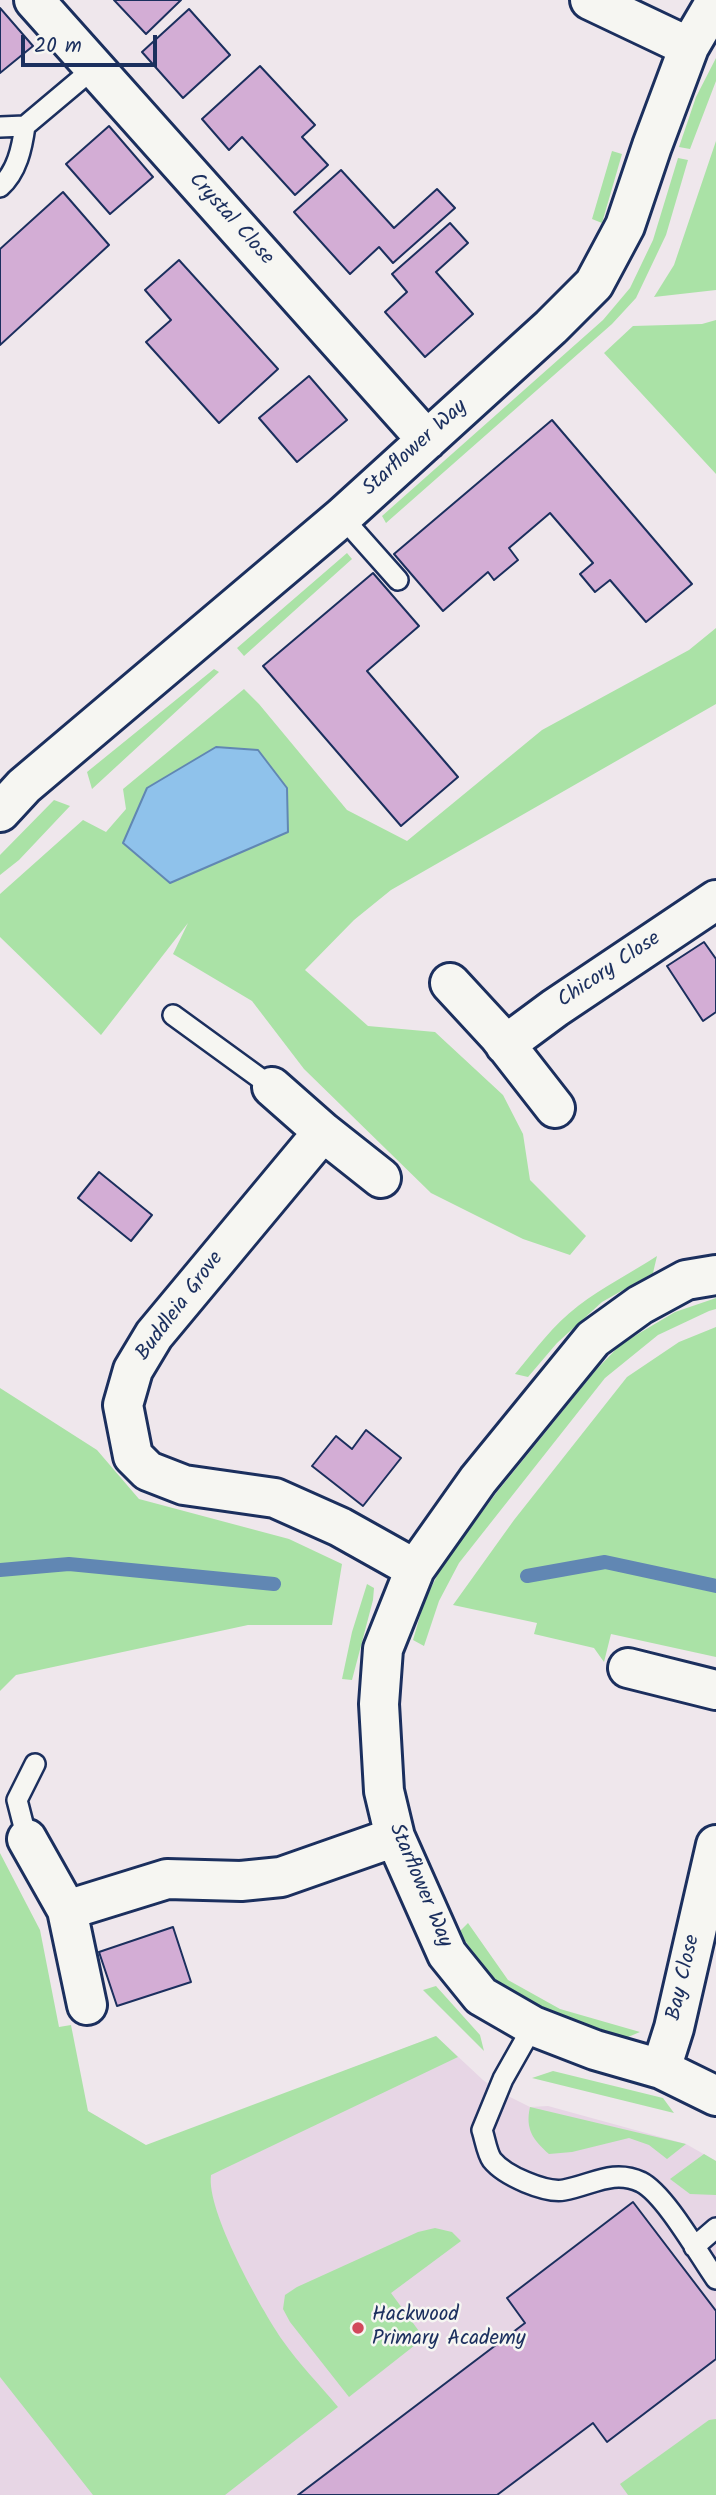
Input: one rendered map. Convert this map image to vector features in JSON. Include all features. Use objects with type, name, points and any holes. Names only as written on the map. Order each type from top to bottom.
[{"type":"street","name":"Crystal Close","points":[[34,0],[427,440]]},
{"type":"street","points":[[590,0],[690,47]]},
{"type":"street","name":"Starflower Way","points":[[0,811],[35,776],[342,516],[551,327],[594,284],[625,226],[690,47],[716,1]]},
{"type":"street","name":"Chicory Close","points":[[505,1045],[555,1008],[716,900]]},
{"type":"street","points":[[450,983],[505,1045],[555,1108]]},
{"type":"street","points":[[271,1087],[382,1178]]},
{"type":"street","name":"Buddleia Grove","points":[[323,1132],[154,1335],[134,1370],[123,1405],[133,1456],[148,1471],[184,1485],[275,1498],[340,1527],[415,1569]]},
{"type":"street","name":"Starflower Way","points":[[716,1275],[686,1280],[640,1305],[593,1339],[478,1480],[415,1569],[383,1649],[379,1704],[384,1791],[395,1837],[447,1954],[481,1996],[533,2026],[595,2050],[662,2069],[716,2096]]},
{"type":"street","points":[[628,1668],[716,1690]]},
{"type":"street","points":[[67,1909],[167,1879],[241,1881],[281,1877],[395,1837]]},
{"type":"street","points":[[27,1839],[67,1909],[87,2005]]},
{"type":"street","name":"Bay Close","points":[[662,2069],[716,1845]]},
{"type":"lane","points":[[0,127],[24,126],[94,68]]},
{"type":"lane","points":[[0,187],[5,183],[22,151],[24,126]]},
{"type":"lane","points":[[342,516],[398,580]]},
{"type":"lane","points":[[173,1015],[271,1087]]},
{"type":"lane","points":[[27,1839],[18,1800],[35,1763]]},
{"type":"lane","points":[[533,2026],[503,2079],[482,2130],[492,2160],[526,2184],[561,2191],[607,2178],[627,2176],[645,2184],[663,2202],[716,2279]]},
{"type":"lane","points":[[694,2247],[716,2228]]},
{"type":"shaded area","name":"Hackwood Primary Academy","points":[[436,2036],[483,2080],[530,2107],[548,2106],[686,2144],[716,2161],[716,2495],[0,2495],[0,2147],[88,2111],[147,2146]]},
{"type":"green space","points":[[716,58],[716,81],[690,149],[679,147],[696,97]]},
{"type":"green space","points":[[716,141],[716,290],[654,297],[674,265]]},
{"type":"green space","points":[[612,151],[622,154],[602,223],[592,219]]},
{"type":"green space","points":[[678,158],[688,160],[666,235],[636,298],[612,324],[386,523],[382,516],[603,320],[630,288],[653,240]]},
{"type":"green space","points":[[716,320],[716,474],[604,353],[633,326],[702,324]]},
{"type":"green space","points":[[347,553],[352,559],[244,656],[237,648]]},
{"type":"green space","points":[[716,628],[716,704],[391,890],[354,920],[305,970],[368,1026],[435,1032],[503,1095],[523,1134],[530,1180],[586,1236],[570,1255],[523,1239],[431,1193],[304,1069],[252,1001],[173,954],[188,923],[101,1035],[0,937],[0,894],[83,820],[106,832],[126,809],[123,789],[244,689],[347,810],[407,841],[542,730],[689,650]]},
{"type":"green space","points":[[214,669],[219,672],[92,789],[87,772]]},
{"type":"green space","points":[[54,800],[70,806],[19,860],[0,875],[0,855]]},
{"type":"green space","points":[[657,1256],[653,1273],[602,1302],[557,1343],[528,1377],[515,1374],[569,1313]]},
{"type":"green space","points":[[716,1298],[716,1309],[658,1335],[605,1378],[459,1563],[439,1601],[424,1646],[413,1640],[424,1602],[442,1566],[497,1492],[596,1370],[621,1344],[675,1312]]},
{"type":"green space","points":[[716,1327],[716,1657],[611,1634],[604,1662],[594,1648],[534,1634],[537,1623],[453,1605],[514,1520],[627,1377],[679,1342]]},
{"type":"green space","points":[[0,1388],[97,1450],[139,1499],[289,1539],[342,1564],[332,1625],[248,1625],[16,1675],[0,1691]]},
{"type":"green space","points":[[367,1584],[374,1588],[373,1600],[352,1680],[342,1679],[352,1632]]},
{"type":"green space","points":[[0,1853],[40,1930],[59,2027],[71,2025],[88,2111],[146,2145],[436,2036],[458,2057],[211,2175],[217,2212],[249,2284],[283,2341],[338,2407],[225,2495],[93,2495],[0,2377]]},
{"type":"green space","points":[[468,1923],[508,1980],[560,2009],[640,2032],[628,2037],[610,2038],[545,2015],[493,1981],[459,1932]]},
{"type":"green space","points":[[436,1986],[480,2035],[484,2051],[423,1990]]},
{"type":"green space","points":[[553,2071],[663,2098],[674,2113],[532,2078]]},
{"type":"green space","points":[[530,2107],[686,2144],[667,2159],[649,2145],[629,2138],[572,2152],[549,2154],[532,2134],[529,2122]]},
{"type":"green space","points":[[704,2154],[716,2161],[716,2195],[690,2194],[670,2179]]},
{"type":"green space","points":[[435,2228],[452,2232],[461,2241],[391,2293],[424,2338],[349,2397],[290,2322],[283,2309],[285,2295],[418,2232]]},
{"type":"green space","points":[[716,2419],[716,2495],[628,2495],[620,2484],[709,2420]]},
{"type":"water","points":[[216,747],[258,750],[287,788],[288,832],[170,883],[123,843],[147,788]]},
{"type":"building","points":[[114,0],[181,0],[146,34]]},
{"type":"building","points":[[0,8],[33,46],[0,73]]},
{"type":"building","points":[[189,9],[230,55],[183,98],[142,52]]},
{"type":"building","points":[[260,66],[315,125],[302,137],[328,165],[295,195],[242,137],[229,150],[202,119]]},
{"type":"building","points":[[109,126],[153,177],[110,214],[66,164]]},
{"type":"building","points":[[341,170],[394,228],[437,189],[455,208],[393,263],[379,247],[350,274],[294,212]]},
{"type":"building","points":[[63,192],[109,245],[0,345],[0,249]]},
{"type":"building","points":[[450,223],[468,243],[436,272],[473,314],[425,357],[385,312],[407,292],[392,274]]},
{"type":"building","points":[[179,260],[278,369],[219,423],[146,342],[171,320],[145,290]]},
{"type":"building","points":[[309,376],[347,420],[297,462],[259,418]]},
{"type":"building","points":[[552,420],[692,584],[646,622],[610,580],[595,592],[580,574],[593,563],[550,513],[509,548],[518,560],[494,580],[488,572],[443,611],[394,554]]},
{"type":"building","points":[[373,573],[419,626],[367,671],[458,777],[401,826],[263,666]]},
{"type":"building","points":[[704,942],[716,959],[716,1012],[703,1021],[667,966]]},
{"type":"building","points":[[99,1172],[152,1215],[131,1241],[78,1198]]},
{"type":"building","points":[[366,1430],[401,1458],[363,1506],[312,1466],[336,1436],[352,1449]]},
{"type":"building","points":[[173,1927],[191,1982],[117,2006],[99,1952]]},
{"type":"building","points":[[633,2202],[716,2311],[716,2359],[607,2442],[593,2423],[497,2495],[298,2495],[525,2323],[507,2298]]},
{"type":"waterway","points":[[527,1576],[605,1562],[716,1586]]},
{"type":"waterway","points":[[0,1570],[69,1564],[274,1584]]},
{"type":"place","name":"Hackwood Primary Academy","points":[[358,2328]]}]
